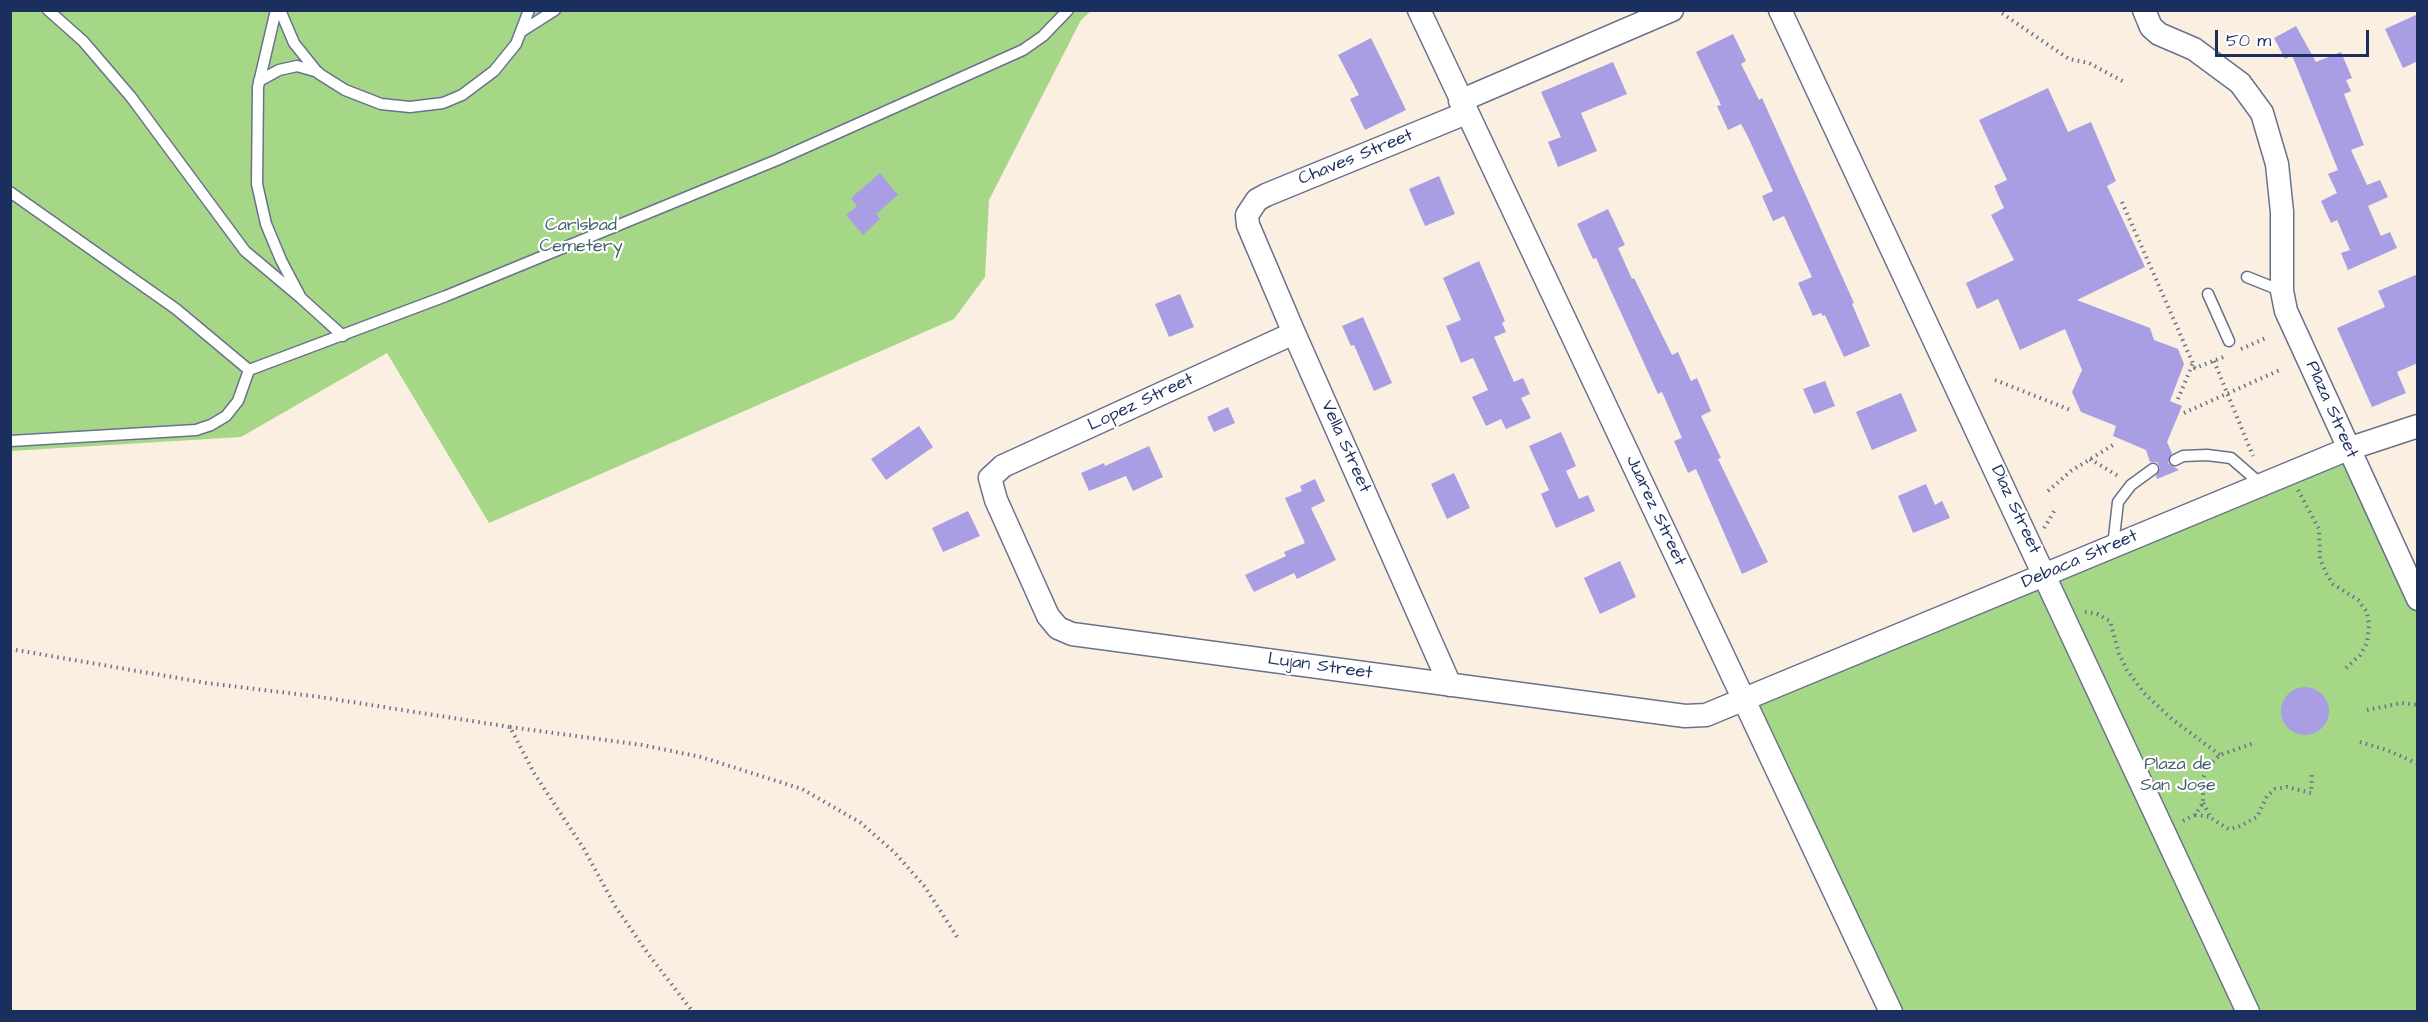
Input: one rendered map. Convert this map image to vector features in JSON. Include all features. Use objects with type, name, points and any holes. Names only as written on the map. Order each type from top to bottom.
[{"type":"street","name":"Juarez Street","points":[[1419,10],[1891,1011]]},
{"type":"street","name":"Chaves Street","points":[[1249,209],[1257,200],[1266,195],[1672,10]]},
{"type":"street","name":"Diaz Street","points":[[1780,10],[2248,1011]]},
{"type":"street","name":"Plaza Street","points":[[2144,10],[2151,27],[2159,34],[2194,49],[2213,62],[2240,82],[2257,102],[2273,145],[2282,212],[2282,291],[2286,311],[2418,599]]},
{"type":"street","name":"Vella Street","points":[[1249,209],[1248,225],[1450,684]]},
{"type":"street","name":"Lopez Street","points":[[990,478],[1003,466],[1294,333]]},
{"type":"street","name":"Debaca Street","points":[[1744,699],[2348,449],[2403,429],[2418,426]]},
{"type":"street","name":"Lujan Street","points":[[990,478],[996,500],[1048,616],[1058,628],[1072,634],[1685,716],[1707,715],[1744,699]]},
{"type":"lane","points":[[48,10],[83,41],[130,97],[246,251],[343,336]]},
{"type":"lane","points":[[278,10],[259,81],[256,132],[257,184],[266,224],[281,260],[301,297]]},
{"type":"lane","points":[[278,10],[294,43],[318,73]]},
{"type":"lane","points":[[259,81],[279,70],[297,66],[318,73],[345,90],[381,104],[410,107],[443,103],[462,95],[494,71],[516,44],[529,10]]},
{"type":"lane","points":[[521,31],[555,10]]},
{"type":"lane","points":[[249,370],[343,336],[766,165],[1023,50],[1043,36],[1068,10]]},
{"type":"lane","points":[[10,192],[176,309],[249,370]]},
{"type":"lane","points":[[2247,277],[2282,291]]},
{"type":"lane","points":[[2208,294],[2229,341]]},
{"type":"lane","points":[[10,441],[196,430],[226,416],[238,401],[249,370]]},
{"type":"lane","points":[[2175,460],[2183,456],[2207,455],[2231,458],[2262,485]]},
{"type":"lane","points":[[2113,546],[2118,502],[2131,485],[2152,469]]},
{"type":"path","points":[[1996,10],[2069,59],[2089,63],[2126,82]]},
{"type":"path","points":[[2122,202],[2196,368],[2268,337]]},
{"type":"path","points":[[2214,361],[2256,462]]},
{"type":"path","points":[[2178,399],[2193,363]]},
{"type":"path","points":[[2184,412],[2282,369]]},
{"type":"path","points":[[1995,380],[2073,411]]},
{"type":"path","points":[[2048,491],[2090,459],[2113,445]]},
{"type":"path","points":[[2090,459],[2123,479]]},
{"type":"path","points":[[2297,488],[2319,529],[2320,559],[2326,573],[2333,584],[2358,600],[2367,612],[2369,626],[2367,642],[2360,655],[2345,669]]},
{"type":"path","points":[[2041,532],[2056,508]]},
{"type":"path","points":[[2081,611],[2097,614],[2110,621],[2119,654],[2127,670],[2144,693],[2173,720],[2220,755]]},
{"type":"path","points":[[10,649],[185,679],[642,745],[701,757],[802,789],[861,823],[895,853],[925,887],[959,940]]},
{"type":"path","points":[[2367,710],[2402,703],[2418,705]]},
{"type":"path","points":[[510,727],[534,773],[584,849],[615,906],[649,956],[693,1011]]},
{"type":"path","points":[[2360,742],[2387,750],[2418,764]]},
{"type":"path","points":[[2211,818],[2203,803],[2203,778],[2209,765],[2220,755],[2254,743]]},
{"type":"path","points":[[2195,815],[2211,818],[2229,829],[2238,827],[2258,817],[2267,796],[2275,789],[2287,787],[2311,793],[2312,775]]},
{"type":"path","points":[[2183,821],[2195,815],[2203,803]]},
{"type":"green space","name":"Carlsbad Cemetery","points":[[11,11],[1091,11],[1081,20],[989,200],[985,277],[954,319],[489,523],[387,353],[241,437],[11,451]]},
{"type":"green space","name":"Plaza de San Jose","points":[[2348,449],[2417,599],[2417,1011],[1891,1011],[1744,699]]},
{"type":"building","points":[[2418,14],[2418,61],[2403,68],[2385,29]]},
{"type":"building","points":[[2296,26],[2316,62],[2341,52],[2352,78],[2346,80],[2351,91],[2344,94],[2364,145],[2351,150],[2367,185],[2380,180],[2388,197],[2368,206],[2381,236],[2390,232],[2397,248],[2348,270],[2341,253],[2350,250],[2337,220],[2331,223],[2321,201],[2337,193],[2328,174],[2338,170],[2292,55],[2285,59],[2274,38]]},
{"type":"building","points":[[1733,34],[1746,61],[1741,64],[1759,100],[1762,98],[1854,303],[1852,304],[1870,346],[1844,357],[1825,315],[1821,313],[1813,316],[1798,283],[1812,277],[1784,216],[1773,221],[1762,196],[1773,191],[1741,124],[1728,130],[1717,106],[1721,105],[1696,52]]},
{"type":"building","points":[[1371,38],[1406,110],[1365,130],[1350,99],[1359,95],[1338,55]]},
{"type":"building","points":[[1613,62],[1627,94],[1581,113],[1597,151],[1558,167],[1548,142],[1561,137],[1541,92]]},
{"type":"building","points":[[2048,88],[2068,132],[2091,122],[2116,181],[2107,186],[2145,267],[2077,300],[2150,328],[2154,340],[2178,349],[2184,364],[2170,401],[2182,406],[2167,442],[2172,453],[2168,463],[2179,470],[2157,479],[2160,468],[2157,462],[2150,462],[2146,450],[2113,436],[2116,426],[2081,412],[2072,392],[2082,370],[2065,329],[2020,350],[1998,299],[1977,309],[1966,283],[2014,260],[1991,215],[2004,208],[1994,186],[2007,180],[1979,120]]},
{"type":"building","points":[[880,173],[898,195],[876,214],[880,219],[863,235],[846,215],[857,206],[851,198]]},
{"type":"building","points":[[1439,176],[1455,214],[1425,226],[1409,189]]},
{"type":"building","points":[[1608,209],[1625,245],[1618,248],[1672,355],[1678,352],[1691,381],[1697,378],[1711,411],[1701,416],[1721,458],[1718,459],[1768,562],[1742,574],[1696,469],[1688,473],[1674,441],[1682,438],[1662,392],[1658,394],[1596,258],[1593,259],[1577,224]]},
{"type":"building","points":[[1479,261],[1505,321],[1502,323],[1506,332],[1494,337],[1514,382],[1523,378],[1530,394],[1521,398],[1531,418],[1506,429],[1501,419],[1486,426],[1472,397],[1488,390],[1473,358],[1461,363],[1446,326],[1461,320],[1443,278]]},
{"type":"building","points":[[2418,274],[2418,363],[2397,372],[2406,393],[2372,407],[2337,328],[2385,307],[2378,291]]},
{"type":"building","points":[[1180,294],[1194,327],[1169,337],[1155,304]]},
{"type":"building","points":[[1363,317],[1392,383],[1374,391],[1354,345],[1351,346],[1342,326]]},
{"type":"building","points":[[1825,381],[1835,406],[1814,414],[1803,389]]},
{"type":"building","points":[[1901,393],[1917,431],[1872,450],[1856,412]]},
{"type":"building","points":[[1228,407],[1235,423],[1214,432],[1207,417]]},
{"type":"building","points":[[919,426],[933,447],[886,480],[871,459]]},
{"type":"building","points":[[1561,432],[1576,466],[1566,471],[1579,499],[1588,495],[1595,511],[1556,528],[1541,494],[1549,490],[1529,446]]},
{"type":"building","points":[[1149,446],[1163,477],[1133,491],[1126,476],[1089,491],[1081,473],[1104,463],[1105,466]]},
{"type":"building","points":[[1454,473],[1470,508],[1447,519],[1431,484]]},
{"type":"building","points":[[1315,479],[1325,501],[1311,508],[1336,560],[1297,579],[1294,573],[1254,592],[1245,575],[1286,556],[1284,552],[1305,543],[1285,498],[1302,491],[1300,486]]},
{"type":"building","points":[[1926,484],[1935,505],[1942,501],[1950,518],[1913,533],[1898,496]]},
{"type":"building","points":[[968,511],[980,536],[943,552],[932,528]]},
{"type":"building","points":[[1620,561],[1636,597],[1600,614],[1584,578]]},
{"type":"building","points":[[2305,687],[2322,694],[2329,711],[2322,728],[2305,735],[2288,728],[2281,711],[2288,694]]}]
